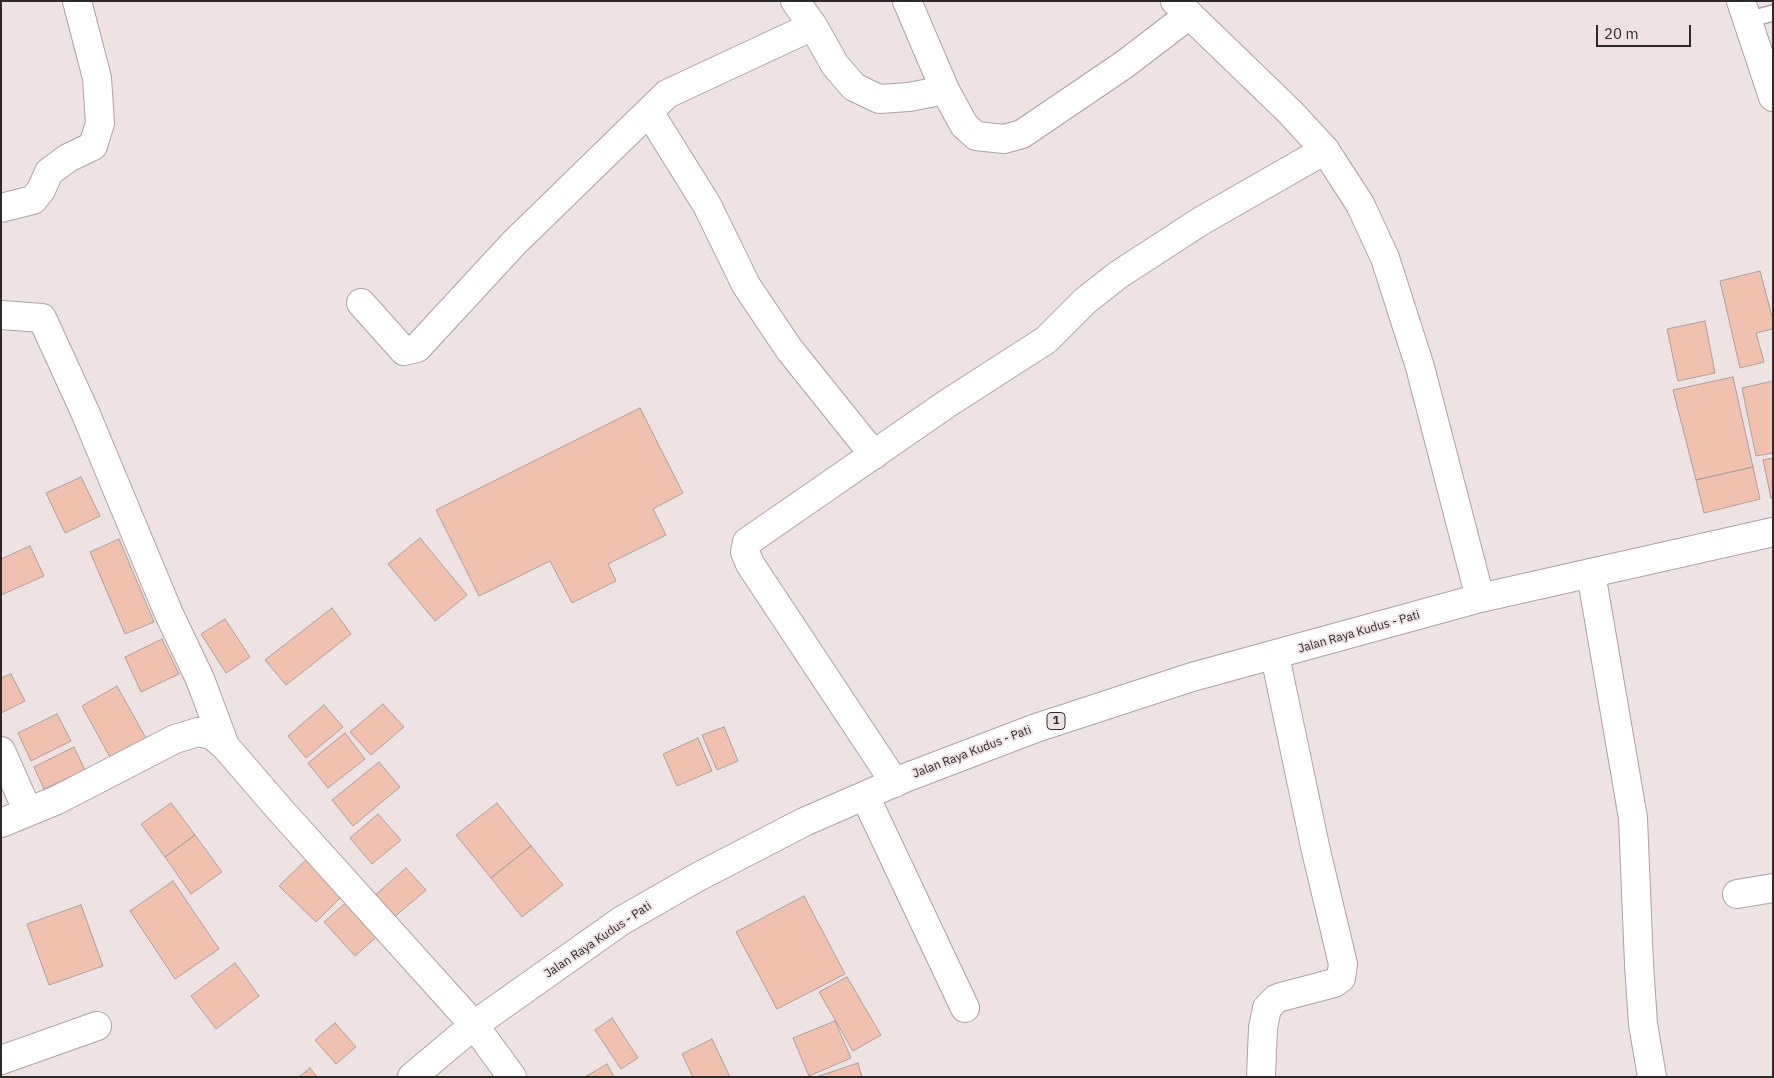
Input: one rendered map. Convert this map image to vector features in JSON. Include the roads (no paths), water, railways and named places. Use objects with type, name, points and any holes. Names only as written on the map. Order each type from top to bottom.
[{"type":"main road","points":[[1,208],[33,200],[41,190],[49,172],[68,158],[93,146],[100,123],[97,78],[77,1]]},
{"type":"main road","points":[[795,1],[813,26],[835,65],[854,87],[879,99],[909,97],[944,90]]},
{"type":"main road","points":[[908,1],[944,90],[964,125],[976,136],[1004,139],[1022,134],[1125,64],[1182,8],[1290,112],[1325,150],[1360,204],[1385,258],[1420,367],[1480,598]]},
{"type":"main road","points":[[1754,12],[1773,97]]},
{"type":"main road","points":[[362,303],[404,352],[418,348],[514,243],[667,94],[813,26]]},
{"type":"main road","points":[[649,112],[707,205],[746,285],[789,349],[874,455]]},
{"type":"main road","points":[[895,783],[750,564],[745,552],[746,544],[753,537],[948,403],[1046,340],[1085,301],[1118,275],[1201,221],[1325,150]]},
{"type":"main road","points":[[1,315],[42,318],[85,412],[169,614],[200,679],[226,746]]},
{"type":"main road","name":"Jalan Raya Kudus - Pati","points":[[412,1077],[474,1025],[621,922],[696,878],[796,826],[895,783],[1036,728],[1192,677],[1275,656],[1480,598],[1773,532]]},
{"type":"main road","points":[[1591,573],[1633,818],[1639,964],[1644,1024],[1652,1077]]},
{"type":"main road","points":[[1261,1077],[1263,1028],[1267,1008],[1280,997],[1334,983],[1340,978],[1343,964],[1316,851],[1275,656]]},
{"type":"main road","points":[[1,823],[57,800],[175,739],[191,733],[212,735],[226,746],[282,812],[474,1025],[512,1077]]},
{"type":"main road","points":[[1,751],[28,812]]},
{"type":"main road","points":[[865,796],[965,1008]]},
{"type":"main road","points":[[1737,894],[1773,888]]},
{"type":"main road","points":[[1,1060],[97,1026]]}]
